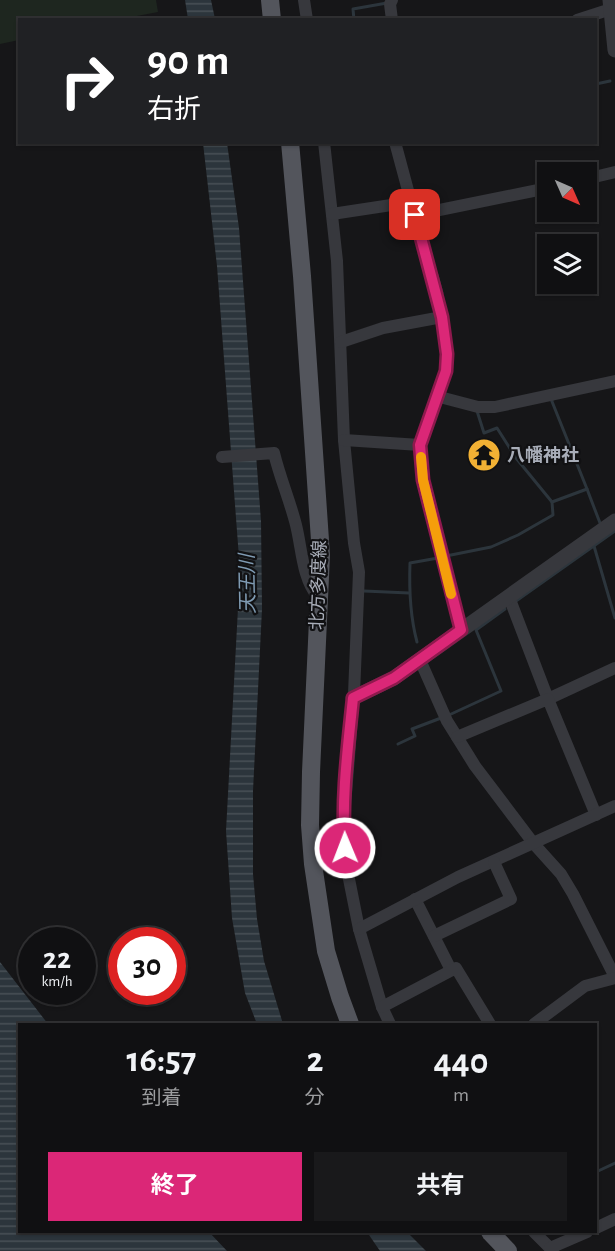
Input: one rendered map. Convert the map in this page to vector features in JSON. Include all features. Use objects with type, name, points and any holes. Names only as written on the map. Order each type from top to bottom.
[{"type":"main road","points":[[270,0],[272,18]]},
{"type":"main road","name":"北方多度線","points":[[290,144],[321,555],[310,825],[313,864],[326,951],[339,997],[350,1023]]},
{"type":"main road","points":[[491,1233],[508,1251]]},
{"type":"street","points":[[304,0],[307,18]]},
{"type":"street","points":[[392,0],[390,4],[392,18]]},
{"type":"street","points":[[581,18],[610,4],[615,50]]},
{"type":"street","points":[[324,144],[332,214],[341,342],[344,440],[359,572],[344,831],[346,864],[359,929],[382,1007],[390,1023]]},
{"type":"street","points":[[396,144],[442,317],[447,354],[446,371],[420,445],[423,480],[461,630]]},
{"type":"street","points":[[597,176],[615,172]]},
{"type":"street","points":[[415,215],[537,190]]},
{"type":"street","points":[[332,214],[411,202]]},
{"type":"street","points":[[341,342],[383,328],[442,317]]},
{"type":"street","points":[[436,396],[478,407],[495,407],[615,381]]},
{"type":"street","points":[[344,440],[420,445]]},
{"type":"street","points":[[222,457],[274,453],[296,524],[305,571],[318,597]]},
{"type":"street","points":[[353,698],[394,678],[615,521]]},
{"type":"street","points":[[509,597],[596,815]]},
{"type":"street","points":[[420,660],[447,721],[475,766],[534,844],[561,874],[615,977],[585,986],[535,1023]]},
{"type":"street","points":[[457,737],[615,668]]},
{"type":"street","points":[[359,929],[415,899],[615,806]]},
{"type":"street","points":[[434,936],[511,898],[494,862]]},
{"type":"street","points":[[415,899],[451,970]]},
{"type":"street","points":[[382,1007],[456,968],[489,1023]]},
{"type":"street","points":[[597,1228],[615,1219]]},
{"type":"street","points":[[535,1233],[551,1249],[585,1233]]},
{"type":"shaded area","points":[[0,0],[156,0],[158,12],[126,18],[18,18],[18,40],[0,44]]},
{"type":"water","points":[[185,0],[211,0],[215,18],[188,18]]},
{"type":"water","name":"天王川","points":[[203,144],[227,144],[239,228],[261,521],[262,609],[253,791],[253,874],[264,961],[283,1023],[257,1023],[245,993],[232,918],[226,831],[240,571],[217,266]]},
{"type":"water","points":[[0,962],[18,985],[18,1005],[33,1005],[47,1023],[18,1023],[18,1233],[210,1233],[227,1251],[0,1251]]},
{"type":"water","points":[[368,1233],[408,1233],[426,1251],[380,1251]]},
{"type":"waterway","points":[[354,18],[353,9],[387,3]]},
{"type":"waterway","points":[[597,84],[610,81]]},
{"type":"waterway","points":[[437,275],[442,293]]},
{"type":"waterway","points":[[446,556],[491,547],[518,535],[553,515],[552,502],[587,489],[551,399],[553,399]]},
{"type":"waterway","points":[[477,411],[484,433],[497,428],[516,458],[552,502]]},
{"type":"waterway","points":[[587,489],[600,523]]},
{"type":"waterway","points":[[516,601],[615,531]]},
{"type":"waterway","points":[[594,546],[615,618]]},
{"type":"waterway","points":[[417,642],[410,603],[410,563],[438,558]]},
{"type":"waterway","points":[[364,591],[409,593]]},
{"type":"waterway","points":[[449,715],[501,691],[476,630],[505,609]]},
{"type":"waterway","points":[[398,744],[415,736],[412,729],[441,718]]},
{"type":"waterway","points":[[597,1172],[615,1163]]},
{"type":"slow traffic","points":[[421,457],[423,480],[451,594]]},
{"type":"place","name":"八幡神社","points":[[484,455]]},
{"type":"route","points":[[345,848],[346,775],[353,698],[394,678],[461,630],[423,480],[420,445],[446,371],[447,354],[442,317],[415,215]]}]
